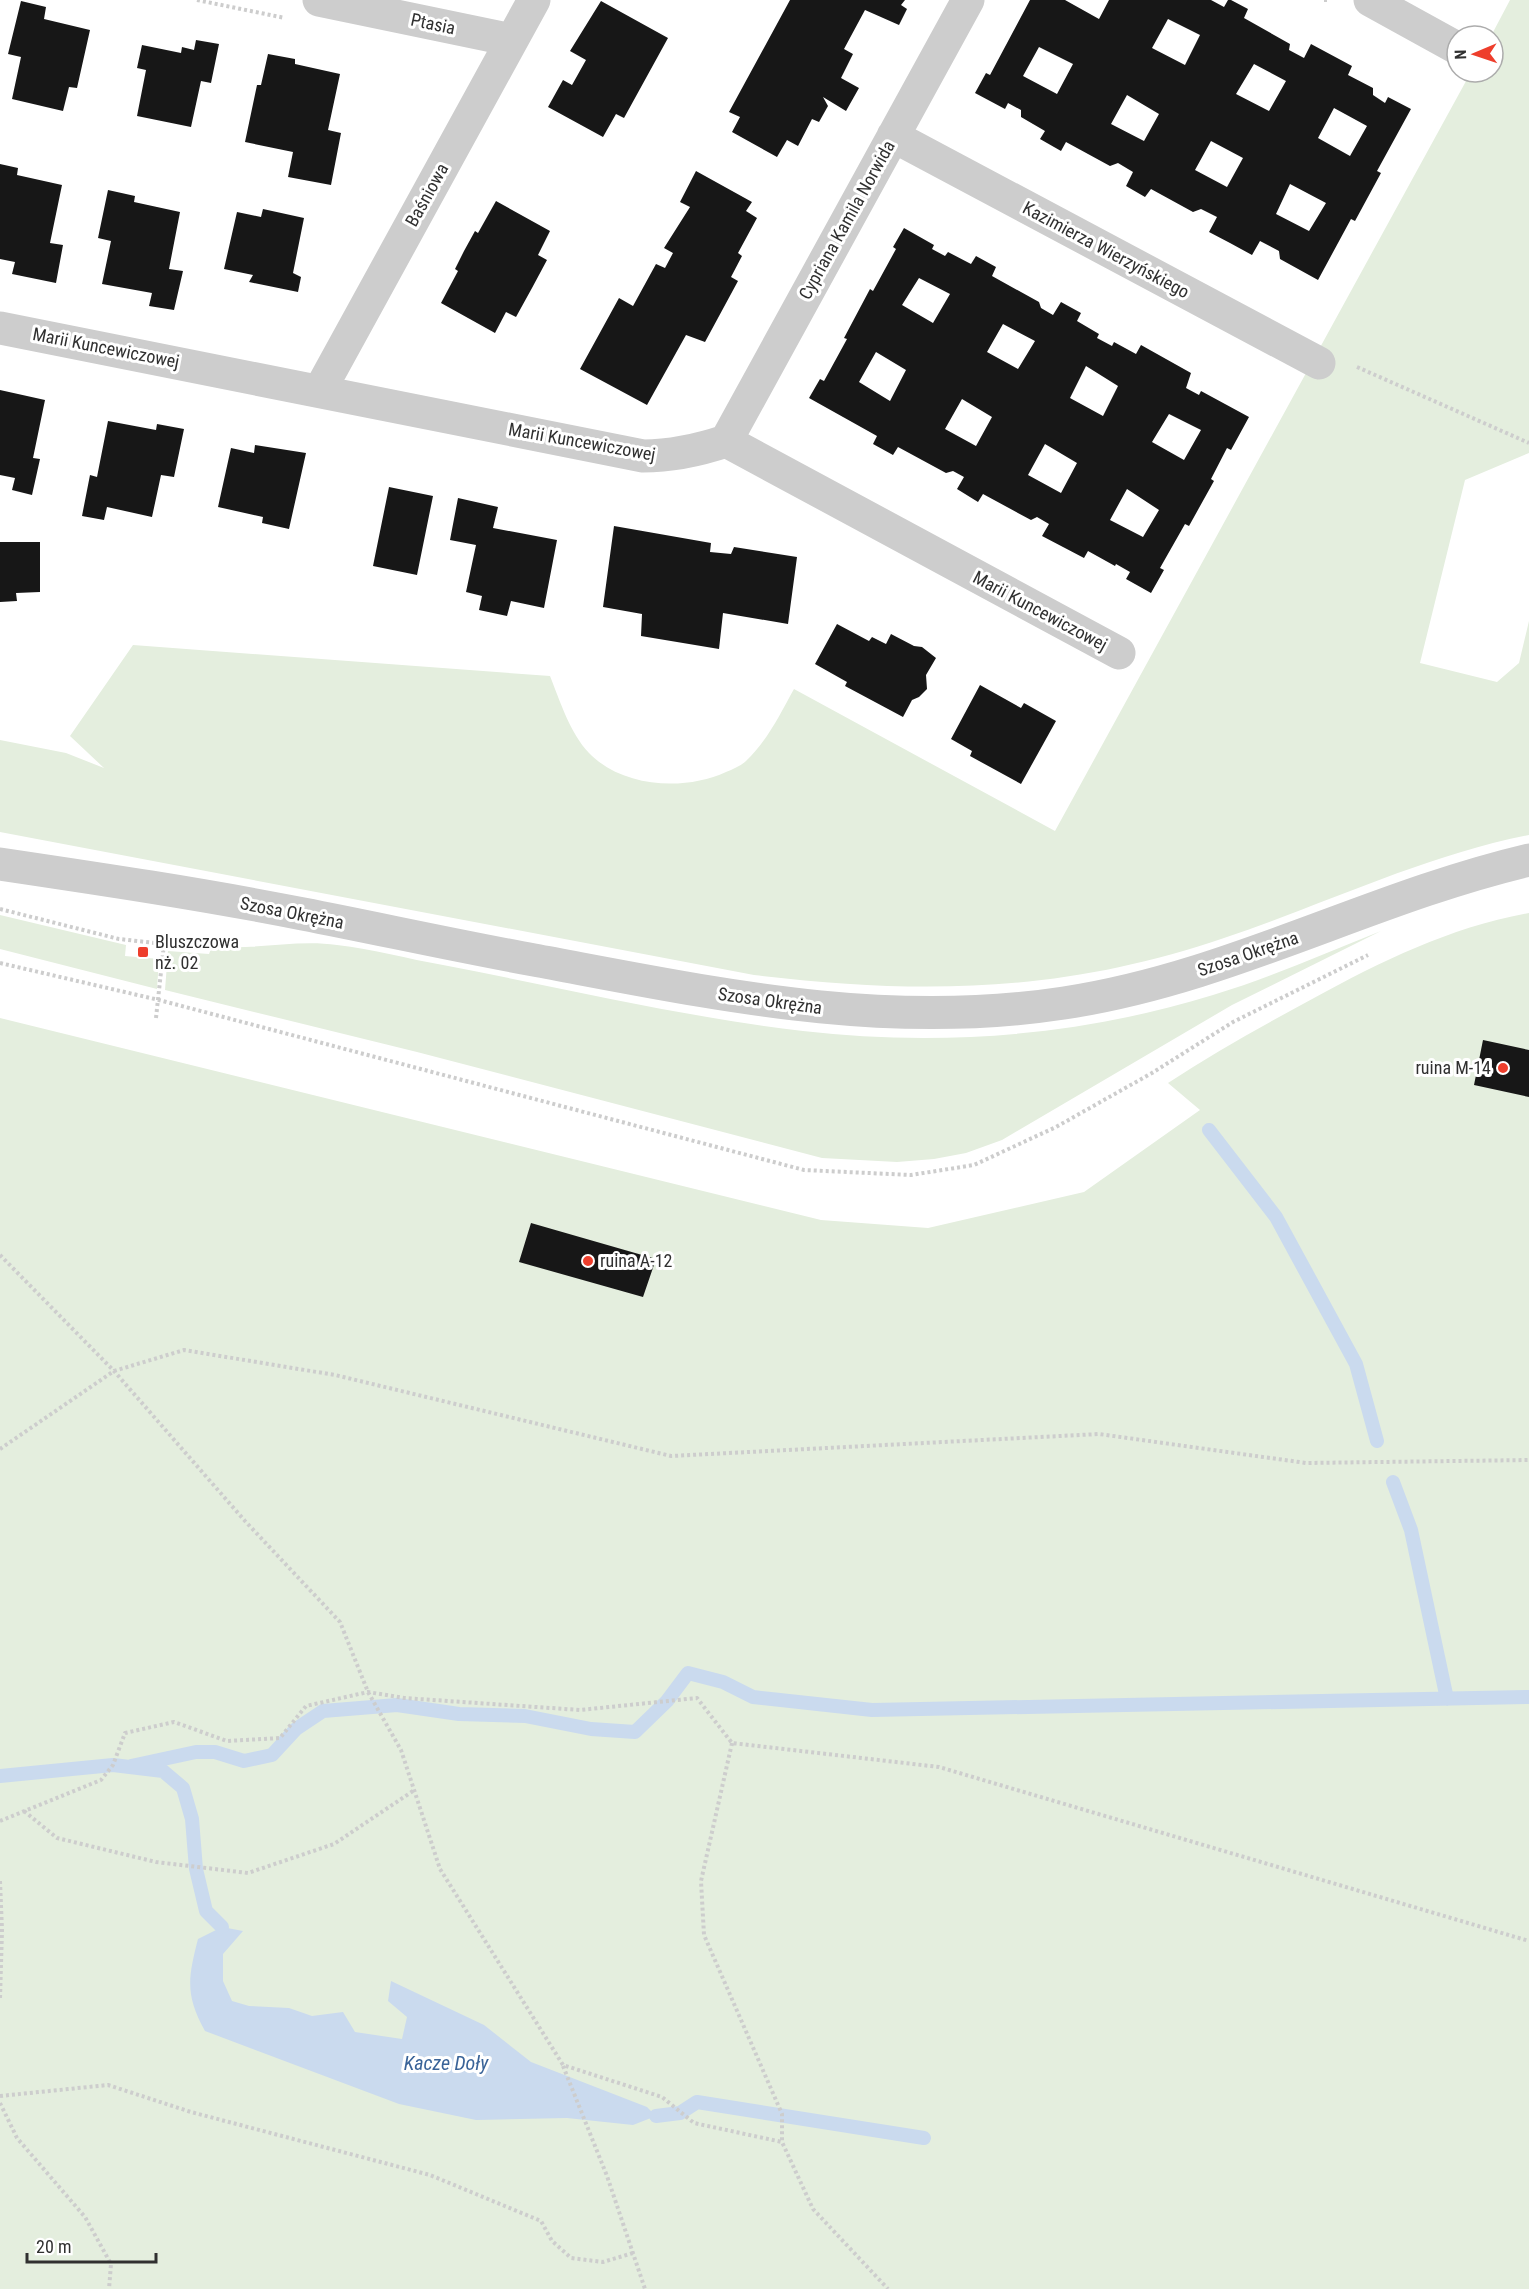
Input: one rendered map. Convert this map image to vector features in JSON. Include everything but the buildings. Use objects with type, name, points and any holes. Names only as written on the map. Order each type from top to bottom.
[{"type":"street","name":"Ptasia","points":[[319,0],[512,40]]},
{"type":"street","name":"Baśniowa","points":[[320,390],[534,0]]},
{"type":"street","name":"Cypriana Kamila Norwida","points":[[726,441],[968,0]]},
{"type":"street","points":[[1371,0],[1445,41]]},
{"type":"street","name":"Kazimierza Wierzyńskiego","points":[[893,136],[1319,363]]},
{"type":"street","name":"Marii Kuncewiczowej","points":[[0,328],[643,456],[663,456],[695,451],[726,441],[1119,653]]},
{"type":"street","name":"Szosa Okrężna","points":[[0,864],[303,914],[438,942],[757,1000],[828,1010],[929,1013],[1029,1007],[1149,986],[1252,955],[1406,895],[1529,860]]},
{"type":"path","points":[[197,0],[288,19]]},
{"type":"path","points":[[1319,363],[1335,358],[1529,443]]},
{"type":"path","points":[[0,909],[118,939],[208,949]]},
{"type":"path","points":[[156,1018],[164,944]]},
{"type":"path","points":[[0,963],[159,1000],[804,1170],[911,1175],[974,1165],[1056,1127],[1152,1073],[1233,1022],[1378,949]]},
{"type":"path","points":[[0,1255],[114,1371],[245,1521],[340,1622],[368,1692],[400,1750],[440,1869],[563,2065],[607,2176],[645,2289]]},
{"type":"path","points":[[0,1449],[114,1371],[184,1350],[335,1375],[671,1456],[1099,1434],[1306,1463],[1529,1460]]},
{"type":"path","points":[[0,1821],[101,1780],[113,1765],[125,1733],[174,1722],[227,1741],[280,1738],[306,1706],[368,1692],[404,1698],[580,1710],[698,1698],[732,1743],[939,1767],[1529,1941]]},
{"type":"path","points":[[732,1743],[701,1881],[704,1935],[782,2114],[782,2142],[813,2209],[888,2289]]},
{"type":"path","points":[[24,1811],[57,1838],[156,1862],[248,1873],[334,1844],[413,1791]]},
{"type":"path","points":[[0,1881],[2,1930],[0,1999]]},
{"type":"path","points":[[563,2065],[662,2097],[694,2123],[782,2142]]},
{"type":"path","points":[[0,2096],[108,2085],[191,2112],[430,2175],[541,2221],[552,2241],[570,2258],[603,2262],[633,2253]]},
{"type":"path","points":[[0,2103],[17,2138],[85,2217],[111,2264],[108,2289]]},
{"type":"green space","points":[[1510,0],[1529,0],[1529,453],[1465,480],[1420,663],[1497,682],[1519,663],[1529,621],[1529,835],[1451,855],[1262,925],[1164,956],[1106,970],[1049,979],[991,985],[934,987],[875,985],[754,975],[0,832],[0,740],[66,753],[104,768],[70,736],[133,645],[550,676],[571,726],[589,753],[603,765],[619,773],[655,783],[692,782],[710,778],[742,764],[767,736],[794,689],[1055,831],[1464,84],[1505,84],[1505,24],[1497,24]]},
{"type":"green space","points":[[1529,913],[1529,2289],[0,2289],[0,1018],[821,1220],[928,1228],[1084,1192],[1200,1110],[1168,1083],[1277,1018],[1391,959],[1472,927]]},
{"type":"green space","points":[[0,915],[126,945],[125,956],[159,959],[157,989],[0,949]]},
{"type":"green space","points":[[1381,931],[1232,1005],[1002,1140],[966,1153],[934,1159],[897,1162],[822,1158],[417,1052],[165,990],[168,951],[209,954],[212,946],[321,944],[364,949],[623,1001],[758,1025],[855,1036],[958,1037],[1061,1029],[1163,1009],[1255,981]]},
{"type":"water","name":"Kacze Doły","points":[[222,1927],[243,1931],[223,1954],[223,1981],[232,2001],[249,2006],[289,2008],[312,2016],[343,2012],[355,2032],[402,2039],[407,2017],[388,2001],[391,1981],[484,2025],[531,2062],[647,2107],[656,2116],[633,2125],[567,2118],[476,2120],[399,2104],[205,2031],[191,1996],[192,1965],[198,1939]]},
{"type":"waterway","points":[[1209,1130],[1276,1217],[1356,1364],[1377,1441]]},
{"type":"waterway","points":[[1393,1482],[1411,1530],[1447,1699]]},
{"type":"waterway","points":[[131,1766],[196,1752],[215,1752],[244,1761],[272,1755],[296,1729],[323,1711],[397,1705],[459,1714],[525,1716],[591,1729],[635,1732],[667,1701],[688,1673],[723,1682],[753,1697],[872,1710],[1529,1697]]},
{"type":"waterway","points":[[0,1776],[113,1765],[163,1771],[183,1788],[192,1819],[196,1869],[206,1911],[222,1927]]},
{"type":"waterway","points":[[656,2116],[680,2113],[697,2102],[924,2138]]},
{"type":"place","name":"Bluszczowa nż. 02","points":[[143,952]]},
{"type":"place","name":"ruina M-14","points":[[1503,1068]]},
{"type":"place","name":"ruina A-12","points":[[588,1261]]}]
